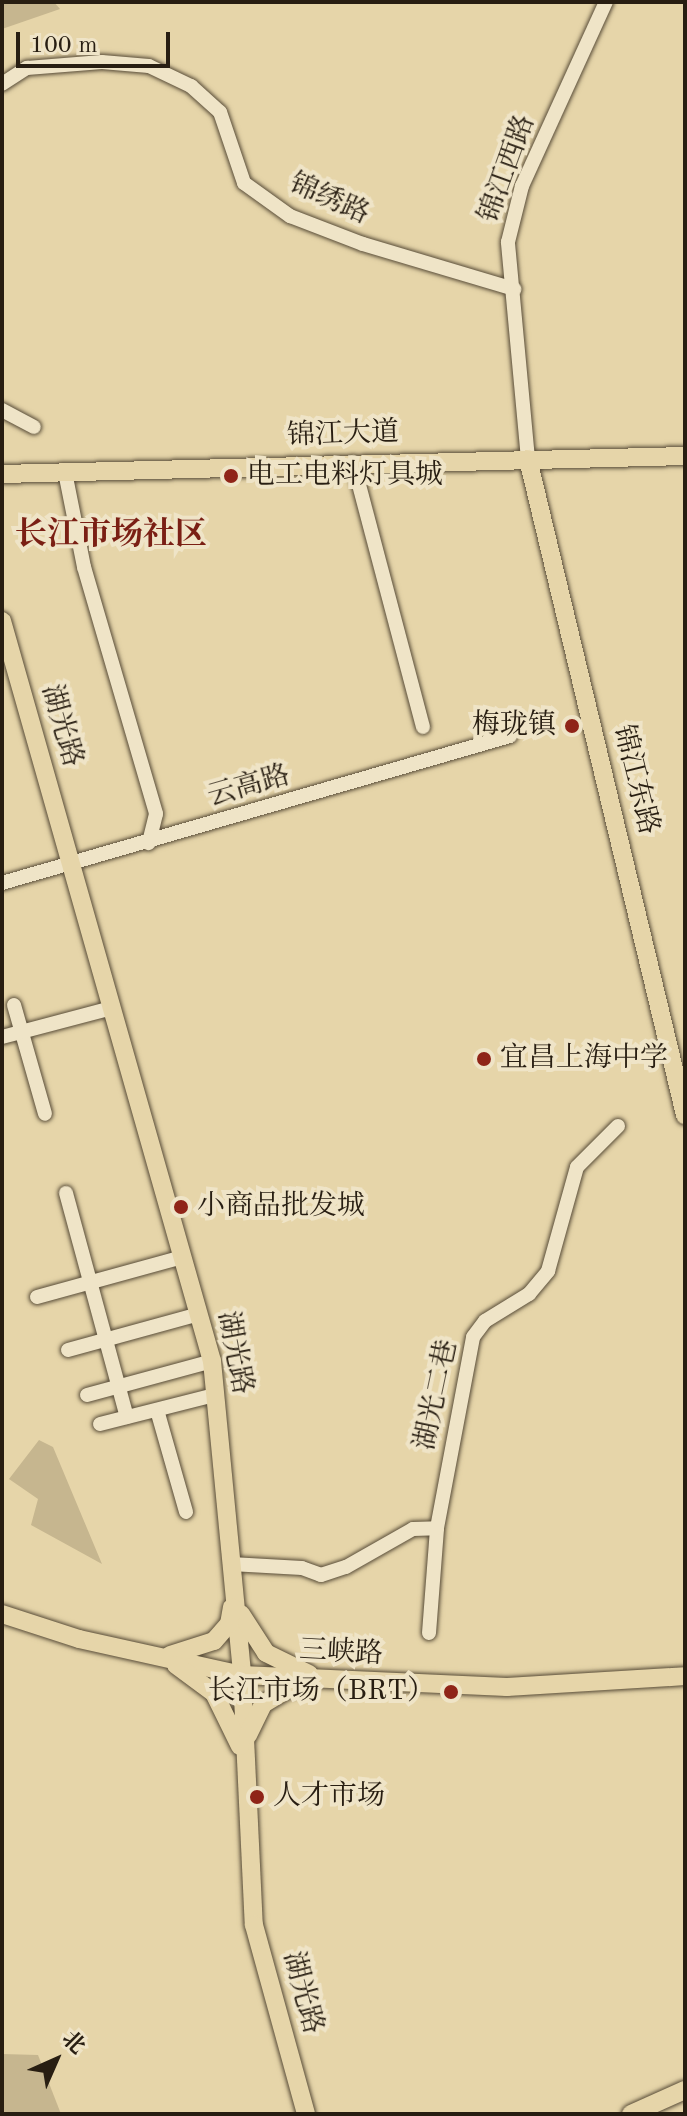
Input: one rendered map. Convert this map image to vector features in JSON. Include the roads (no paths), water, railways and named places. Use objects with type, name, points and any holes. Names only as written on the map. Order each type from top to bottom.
[{"type":"main road","name":"锦江大道","points":[[2,474],[353,462],[685,456]]},
{"type":"main road","name":"锦江东路","points":[[528,459],[685,1115]]},
{"type":"main road","name":"湖光路","points":[[2,624],[212,1361],[242,1675],[254,1925],[306,2114]]},
{"type":"main road","points":[[159,1657],[190,1652],[214,1641],[229,1624],[234,1597]]},
{"type":"main road","points":[[234,1597],[248,1632],[266,1653],[329,1682]]},
{"type":"main road","name":"三峡路","points":[[2,1614],[159,1657],[242,1675],[329,1682],[507,1687],[685,1676]]},
{"type":"main road","points":[[159,1657],[193,1674],[214,1693],[246,1762]]},
{"type":"main road","points":[[246,1762],[249,1728],[263,1704],[288,1689],[329,1682]]},
{"type":"main road","points":[[631,2114],[685,2090]]},
{"type":"main road","points":[[655,2114],[685,2101]]},
{"type":"street","name":"锦江西路","points":[[528,459],[508,242],[522,186],[606,2]]},
{"type":"street","name":"锦绣路","points":[[2,84],[27,68],[102,62],[149,66],[191,86],[220,112],[244,183],[290,216],[363,244],[514,289]]},
{"type":"street","points":[[2,410],[34,427]]},
{"type":"street","points":[[353,462],[423,727]]},
{"type":"street","points":[[65,472],[84,567],[156,814],[149,843]]},
{"type":"street","name":"云高路","points":[[2,883],[73,866],[510,736]]},
{"type":"street","points":[[14,1005],[45,1114]]},
{"type":"street","points":[[2,1037],[112,1008]]},
{"type":"street","name":"湖光二巷","points":[[429,1633],[437,1528],[473,1337],[485,1321],[529,1294],[548,1271],[577,1167],[618,1126]]},
{"type":"street","points":[[66,1193],[127,1417]]},
{"type":"street","points":[[37,1297],[182,1257]]},
{"type":"street","points":[[68,1350],[199,1314]]},
{"type":"street","points":[[87,1395],[212,1361]]},
{"type":"street","points":[[100,1424],[215,1395]]},
{"type":"street","points":[[157,1410],[186,1512]]},
{"type":"street","points":[[231,1564],[302,1568],[321,1575],[346,1567],[413,1529],[437,1528]]},
{"type":"place","name":"电工电料灯具城","points":[[231,476]]},
{"type":"place","name":"梅珑镇","points":[[572,726]]},
{"type":"place","name":"宜昌上海中学","points":[[484,1059]]},
{"type":"place","name":"小商品批发城","points":[[181,1207]]},
{"type":"place","name":"长江市场（BRT）","points":[[451,1692]]},
{"type":"place","name":"人才市场","points":[[257,1797]]},
{"type":"district","name":"长江市场社区","points":[[111,536]]}]
